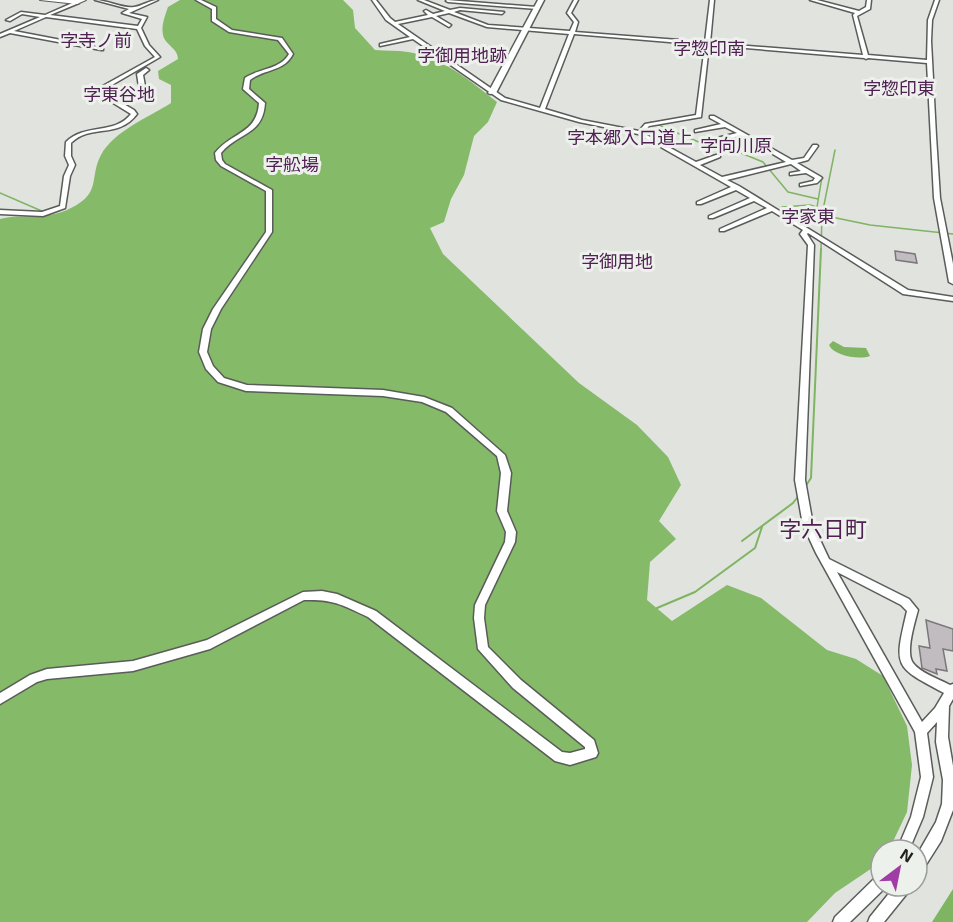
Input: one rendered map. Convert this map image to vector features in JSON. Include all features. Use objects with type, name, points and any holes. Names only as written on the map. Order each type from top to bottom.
[{"type":"main road","points":[[43,0],[80,1]]},
{"type":"street","points":[[97,0],[132,9]]},
{"type":"street","points":[[139,28],[145,18],[124,14],[156,0]]},
{"type":"street","points":[[0,699],[34,678],[47,674],[133,666],[210,644],[294,600],[311,594],[322,595],[355,605],[372,614],[559,757],[570,759],[592,753],[590,744],[517,684],[483,649],[479,618],[480,605],[507,548],[511,532],[502,511],[506,473],[499,453],[449,410],[424,400],[383,393],[240,387],[221,380],[206,360],[204,341],[212,318],[269,232],[269,190],[223,165],[218,153],[223,146],[250,130],[263,109],[262,104],[246,88],[247,79],[258,72],[283,65],[291,54],[280,39],[223,28],[214,20],[214,8],[198,0]]},
{"type":"street","points":[[374,0],[382,14],[492,93],[509,102],[640,133],[722,178],[906,291],[953,299]]},
{"type":"street","points":[[420,0],[494,27],[930,62]]},
{"type":"street","points":[[442,9],[448,0],[508,3],[537,8]]},
{"type":"street","points":[[492,93],[541,0]]},
{"type":"street","points":[[542,111],[573,33],[576,22],[569,13],[576,0]]},
{"type":"street","points":[[699,116],[712,0]]},
{"type":"street","points":[[812,0],[857,12],[868,8],[869,0]]},
{"type":"street","points":[[938,0],[930,20],[937,198],[953,282]]},
{"type":"street","points":[[0,36],[80,1]]},
{"type":"street","points":[[494,27],[508,3]]},
{"type":"street","points":[[396,23],[460,9],[502,13]]},
{"type":"street","points":[[426,10],[449,26]]},
{"type":"street","points":[[857,12],[855,15],[866,57]]},
{"type":"street","points":[[8,20],[21,13],[139,28]]},
{"type":"street","points":[[0,18],[28,23]]},
{"type":"street","points":[[139,28],[147,46],[158,55],[156,59],[158,62],[140,74],[142,87],[151,95]]},
{"type":"street","points":[[10,32],[101,49]]},
{"type":"street","points":[[382,45],[415,37]]},
{"type":"street","points":[[0,212],[38,214],[63,207],[67,176],[72,165],[68,156],[68,143],[78,135],[106,130],[131,119],[134,114],[132,111],[100,93],[103,88],[156,59]]},
{"type":"street","points":[[640,133],[647,125],[699,116],[715,118],[819,177],[815,182],[801,185]]},
{"type":"street","points":[[697,131],[725,125]]},
{"type":"street","points":[[719,140],[741,134]]},
{"type":"street","points":[[742,149],[759,143]]},
{"type":"street","points":[[722,178],[806,159],[815,146]]},
{"type":"street","points":[[767,155],[775,152]]},
{"type":"street","points":[[696,164],[718,156]]},
{"type":"street","points":[[792,174],[809,171]]},
{"type":"street","points":[[699,203],[737,187]]},
{"type":"street","points":[[711,217],[755,198]]},
{"type":"street","points":[[722,230],[772,208]]},
{"type":"street","points":[[810,232],[803,234],[811,245],[800,480],[808,525],[825,561],[921,731],[927,777],[917,817],[908,838]]},
{"type":"street","points":[[825,561],[905,602],[913,610],[902,656],[908,668],[952,690],[943,705],[921,731]]},
{"type":"street","points":[[929,849],[938,836],[948,805],[950,781],[942,741],[945,721],[943,705]]},
{"type":"street","points":[[840,922],[869,894]]},
{"type":"street","points":[[876,922],[895,898]]},
{"type":"shaded area","points":[[180,0],[343,0],[353,10],[355,28],[375,50],[408,52],[433,59],[456,71],[497,102],[488,122],[474,136],[464,175],[451,199],[444,222],[430,228],[443,254],[579,383],[637,425],[668,457],[681,485],[659,521],[676,539],[650,562],[647,600],[672,621],[727,585],[761,598],[827,650],[856,659],[883,676],[907,726],[912,765],[907,812],[895,838],[869,838],[869,870],[835,893],[807,922],[0,922],[0,219],[44,216],[62,212],[81,202],[91,190],[98,163],[107,146],[133,125],[171,103],[171,85],[159,79],[158,71],[178,59],[176,52],[163,35],[168,7]]},
{"type":"shaded area","points":[[833,341],[844,347],[866,348],[870,356],[854,357],[836,352],[829,345]]},
{"type":"shaded area","points":[[953,889],[953,922],[932,922]]},
{"type":"building","points":[[895,251],[915,254],[917,263],[896,260]]},
{"type":"building","points":[[926,620],[953,629],[953,651],[943,649],[947,671],[936,669],[937,674],[922,668],[919,646],[930,648]]},
{"type":"waterway","points":[[651,122],[706,145],[741,153],[763,162],[788,192],[818,199]]},
{"type":"waterway","points":[[822,215],[835,150]]},
{"type":"waterway","points":[[817,207],[822,177]]},
{"type":"waterway","points":[[0,193],[44,212]]},
{"type":"waterway","points":[[782,207],[810,205],[823,209]]},
{"type":"waterway","points":[[821,250],[822,215]]},
{"type":"waterway","points":[[822,215],[870,225],[953,234]]},
{"type":"waterway","points":[[805,487],[811,478],[821,249]]},
{"type":"waterway","points":[[742,541],[793,503],[800,494]]},
{"type":"waterway","points":[[657,608],[695,592],[755,548],[762,527]]},
{"type":"district","name":"字寺ノ前","points":[[96,40]]},
{"type":"district","name":"字惣印南","points":[[709,48]]},
{"type":"district","name":"字御用地跡","points":[[462,55]]},
{"type":"district","name":"字惣印東","points":[[899,88]]},
{"type":"district","name":"字東谷地","points":[[119,94]]},
{"type":"district","name":"字本郷入口道上","points":[[630,137]]},
{"type":"district","name":"字向川原","points":[[736,145]]},
{"type":"district","name":"字舩場","points":[[292,164]]},
{"type":"district","name":"字家東","points":[[808,216]]},
{"type":"district","name":"字御用地","points":[[617,261]]},
{"type":"district","name":"字六日町","points":[[823,528]]}]
